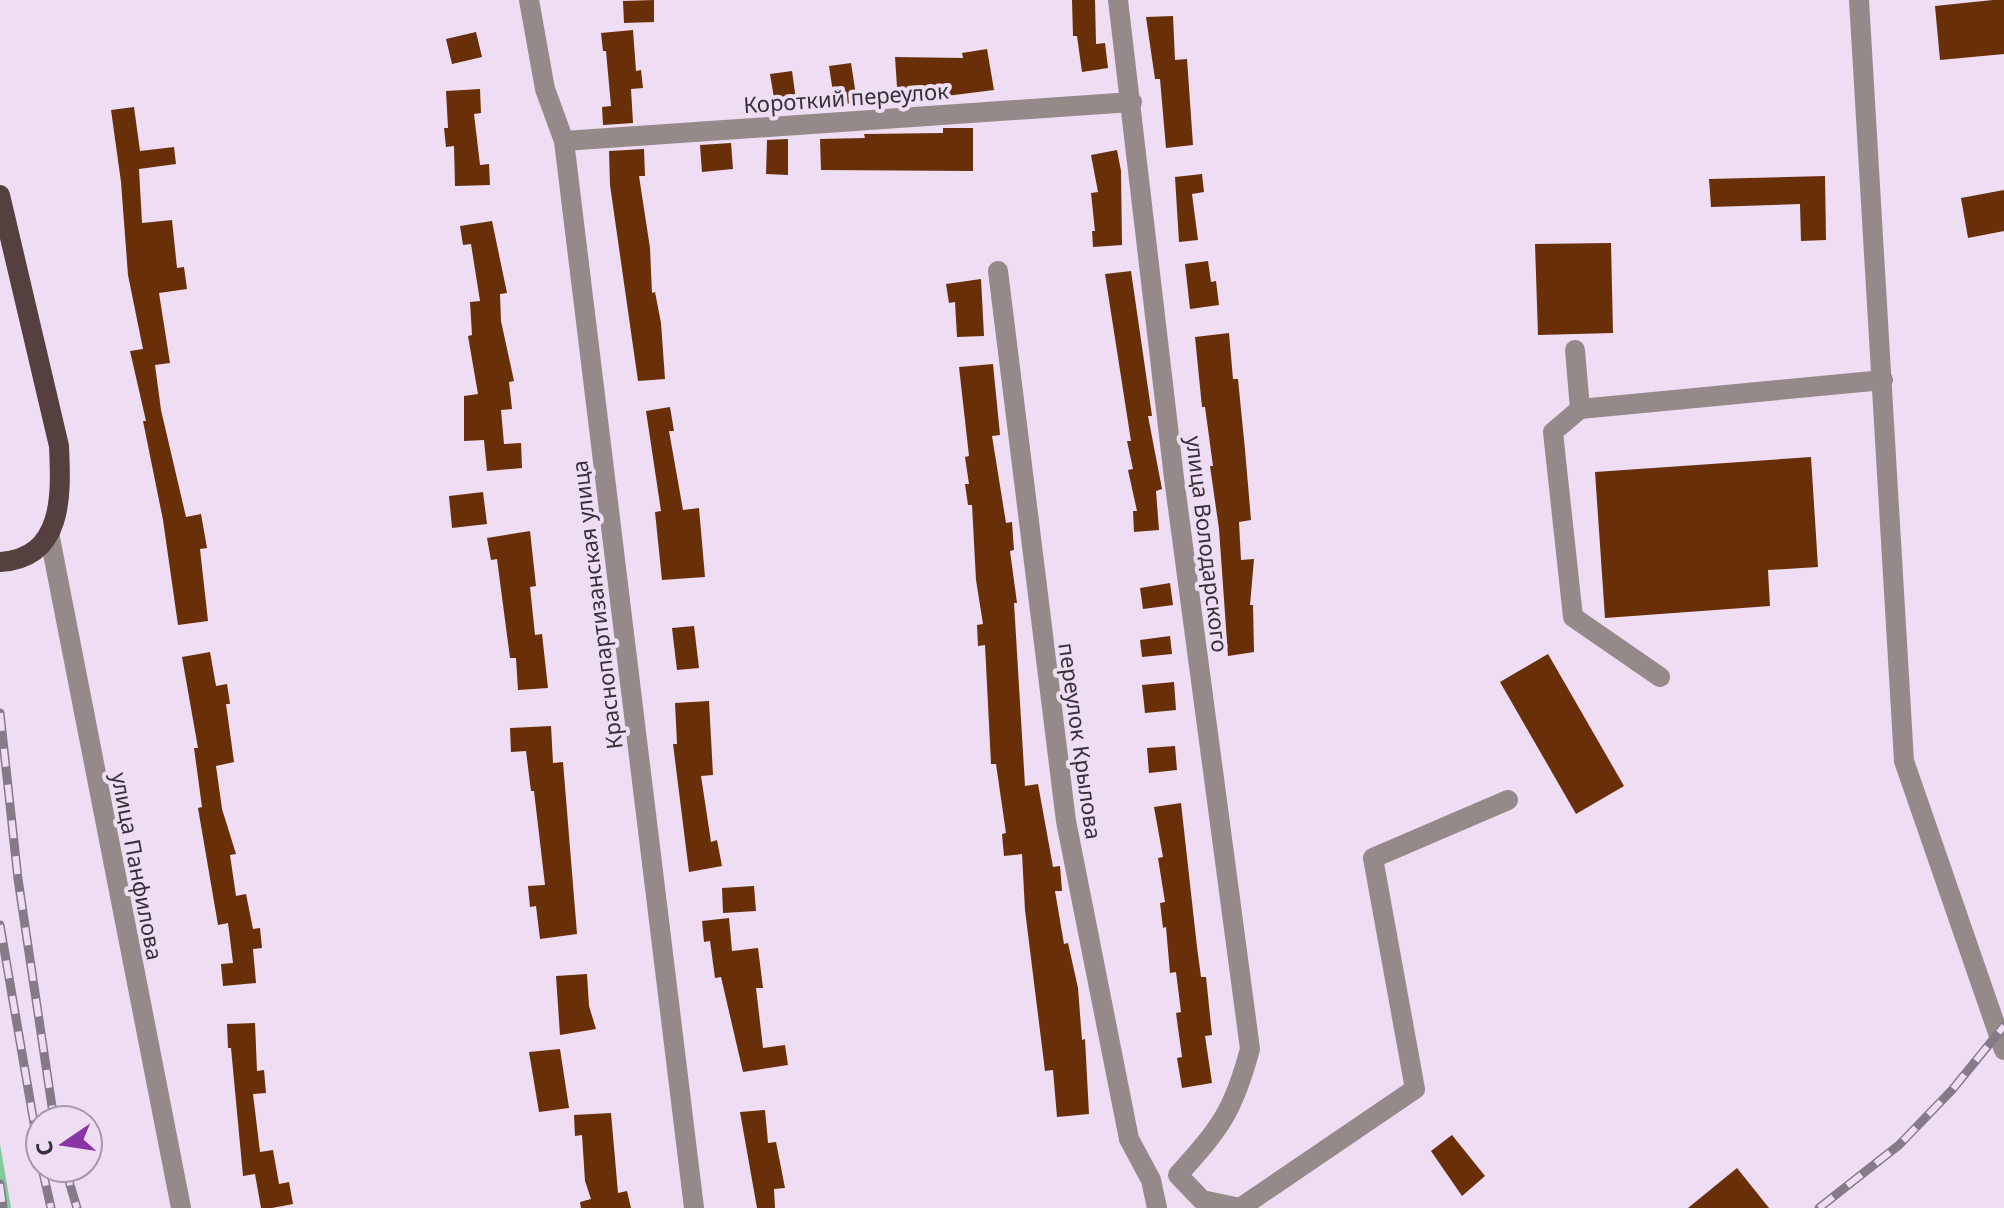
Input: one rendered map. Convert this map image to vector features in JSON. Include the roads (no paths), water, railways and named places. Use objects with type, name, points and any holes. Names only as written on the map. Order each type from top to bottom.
[{"type":"main road","name":"улица Панфилова","points":[[0,195],[59,446],[59,513],[49,533]]},
{"type":"main road","points":[[0,562],[12,561],[34,548],[49,533]]},
{"type":"street","name":"Краснопартизанская улица","points":[[529,0],[545,89],[564,141],[694,1208]]},
{"type":"street","name":"улица Володарского","points":[[1118,0],[1174,478],[1250,1049],[1238,1092],[1221,1127],[1178,1175]]},
{"type":"street","points":[[1859,0],[1904,761],[2004,1050]]},
{"type":"street","name":"Короткий переулок","points":[[564,141],[1132,102]]},
{"type":"street","name":"переулок Крылова","points":[[998,271],[1066,821],[1129,1139],[1151,1180],[1157,1208]]},
{"type":"street","points":[[1575,350],[1580,409]]},
{"type":"street","points":[[1660,677],[1573,617],[1553,432],[1580,409],[1883,380]]},
{"type":"street","name":"улица Панфилова","points":[[49,533],[181,1208]]},
{"type":"street","points":[[1151,1180],[1178,1175],[1202,1200],[1240,1208],[1415,1089],[1373,858],[1508,800]]},
{"type":"railway","points":[[0,713],[18,879],[52,1104]]},
{"type":"railway","points":[[0,925],[31,1104]]},
{"type":"railway","points":[[1819,1208],[1899,1145],[1952,1090],[2004,1026]]},
{"type":"railway","points":[[0,1184],[3,1208]]},
{"type":"railway","points":[[46,1184],[51,1208]]},
{"type":"railway","points":[[70,1184],[77,1208]]}]
